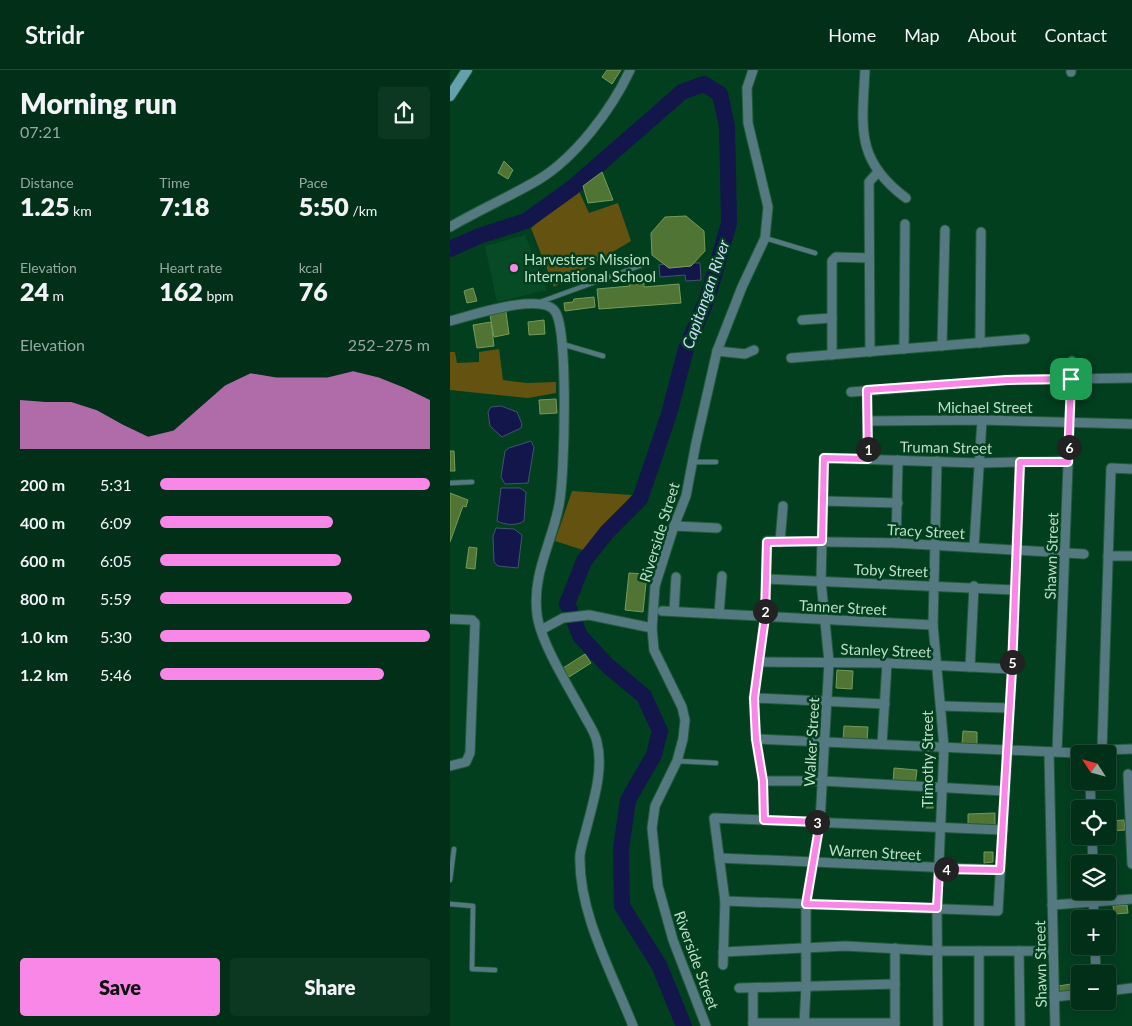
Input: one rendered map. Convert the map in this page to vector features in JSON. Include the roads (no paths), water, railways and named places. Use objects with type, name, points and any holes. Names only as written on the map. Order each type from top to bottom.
[{"type":"street","points":[[450,96],[467,70]]},
{"type":"street","points":[[450,227],[539,179],[566,156],[599,123],[630,70]]},
{"type":"street","name":"Riverside Street","points":[[706,1026],[673,940],[658,886],[654,857],[652,828],[655,806],[677,761],[683,739],[685,720],[682,707],[654,650],[652,628],[655,586],[674,526],[686,496],[717,351],[742,287],[765,238],[768,207],[748,123],[747,88],[753,70]]},
{"type":"street","points":[[865,70],[863,135],[869,156],[878,172],[906,198]]},
{"type":"street","points":[[870,352],[869,182],[878,172]]},
{"type":"street","points":[[904,349],[905,224]]},
{"type":"street","points":[[942,346],[945,230]]},
{"type":"street","points":[[980,343],[981,232]]},
{"type":"street","points":[[832,355],[832,261],[836,257],[870,258]]},
{"type":"street","points":[[450,321],[523,303],[539,303],[549,306],[556,312],[562,344],[564,416],[562,474],[559,505],[541,561],[537,614],[542,630],[597,739],[600,760],[597,783],[580,852],[581,884],[588,913],[633,1026]]},
{"type":"street","points":[[802,320],[832,318]]},
{"type":"street","points":[[791,358],[1025,339]]},
{"type":"street","points":[[717,351],[744,354],[754,350]]},
{"type":"street","name":"Shawn Street","points":[[1055,1026],[1052,905],[1053,752],[1072,361]]},
{"type":"street","points":[[851,392],[1007,380],[1132,378]]},
{"type":"street","points":[[867,390],[868,459]]},
{"type":"street","points":[[974,547],[982,420]]},
{"type":"street","name":"Michael Street","points":[[868,421],[982,420],[1132,424]]},
{"type":"street","name":"Truman Street","points":[[824,458],[979,463],[1068,462]]},
{"type":"street","name":"Walker Street","points":[[804,1024],[806,904],[820,822],[829,662],[821,582],[824,458]]},
{"type":"street","points":[[896,543],[898,460]]},
{"type":"street","name":"Timothy Street","points":[[937,462],[933,625],[942,706],[944,747],[937,908],[938,1026]]},
{"type":"street","points":[[726,901],[998,911],[1012,669],[1020,462]]},
{"type":"street","points":[[1132,468],[1111,468],[1102,750],[1132,749]]},
{"type":"street","points":[[823,501],[898,503]]},
{"type":"street","points":[[780,542],[782,506]]},
{"type":"street","points":[[674,526],[717,528]]},
{"type":"street","name":"Tracy Street","points":[[767,579],[767,542],[896,543],[1084,554]]},
{"type":"street","points":[[1108,556],[1132,556]]},
{"type":"street","points":[[719,614],[722,576]]},
{"type":"street","points":[[674,611],[676,577]]},
{"type":"street","points":[[764,820],[763,781],[756,739],[754,698],[765,617],[767,579]]},
{"type":"street","name":"Toby Street","points":[[767,579],[934,584],[1015,590]]},
{"type":"street","points":[[970,667],[974,586]]},
{"type":"street","name":"Tanner Street","points":[[662,610],[933,625]]},
{"type":"street","points":[[542,630],[563,618],[589,615],[652,628]]},
{"type":"street","points":[[450,619],[472,620],[475,623],[470,753],[466,762],[450,766]]},
{"type":"street","name":"Stanley Street","points":[[758,662],[887,663],[1012,669]]},
{"type":"street","points":[[882,744],[887,663]]},
{"type":"street","points":[[754,698],[885,704]]},
{"type":"street","points":[[942,706],[1010,708]]},
{"type":"street","points":[[756,739],[1071,753]]},
{"type":"street","points":[[1128,774],[1132,864]]},
{"type":"street","points":[[763,781],[823,781],[1005,791]]},
{"type":"street","points":[[723,965],[726,901],[714,818],[1003,830]]},
{"type":"street","name":"Warren Street","points":[[719,858],[939,869],[1000,870]]},
{"type":"street","points":[[1116,898],[1132,899]]},
{"type":"street","points":[[1052,905],[1075,900]]},
{"type":"street","points":[[723,952],[806,948],[1053,951]]},
{"type":"street","points":[[753,988],[753,1024],[895,1025],[895,948]]},
{"type":"street","points":[[978,1026],[979,951]]},
{"type":"street","points":[[1019,951],[1020,1026]]},
{"type":"street","points":[[739,988],[895,984]]},
{"type":"street","points":[[1116,990],[1132,988]]},
{"type":"street","points":[[1054,997],[1071,995]]},
{"type":"lane","points":[[765,238],[815,252]]},
{"type":"lane","points":[[539,303],[645,264]]},
{"type":"lane","points":[[562,344],[603,356]]},
{"type":"lane","points":[[692,462],[716,462]]},
{"type":"lane","points":[[450,483],[472,482]]},
{"type":"lane","points":[[677,761],[716,763]]},
{"type":"lane","points":[[450,880],[454,850]]},
{"type":"lane","points":[[450,904],[473,906],[472,969],[495,970]]},
{"type":"waterway","name":"Capitangan River","points":[[450,249],[479,236],[526,221],[572,188],[682,92],[704,84],[720,94],[727,126],[729,223],[718,262],[707,299],[686,349],[669,414],[640,499],[607,532],[584,561],[567,604],[570,610]]},
{"type":"waterway","name":"Capitangan River","points":[[575,623],[580,636],[608,666],[644,696],[660,731],[654,755],[628,800],[621,849],[622,906],[659,965],[684,1026]]},
{"type":"place","name":"Harvesters Mission International School","points":[[514,268]]}]
